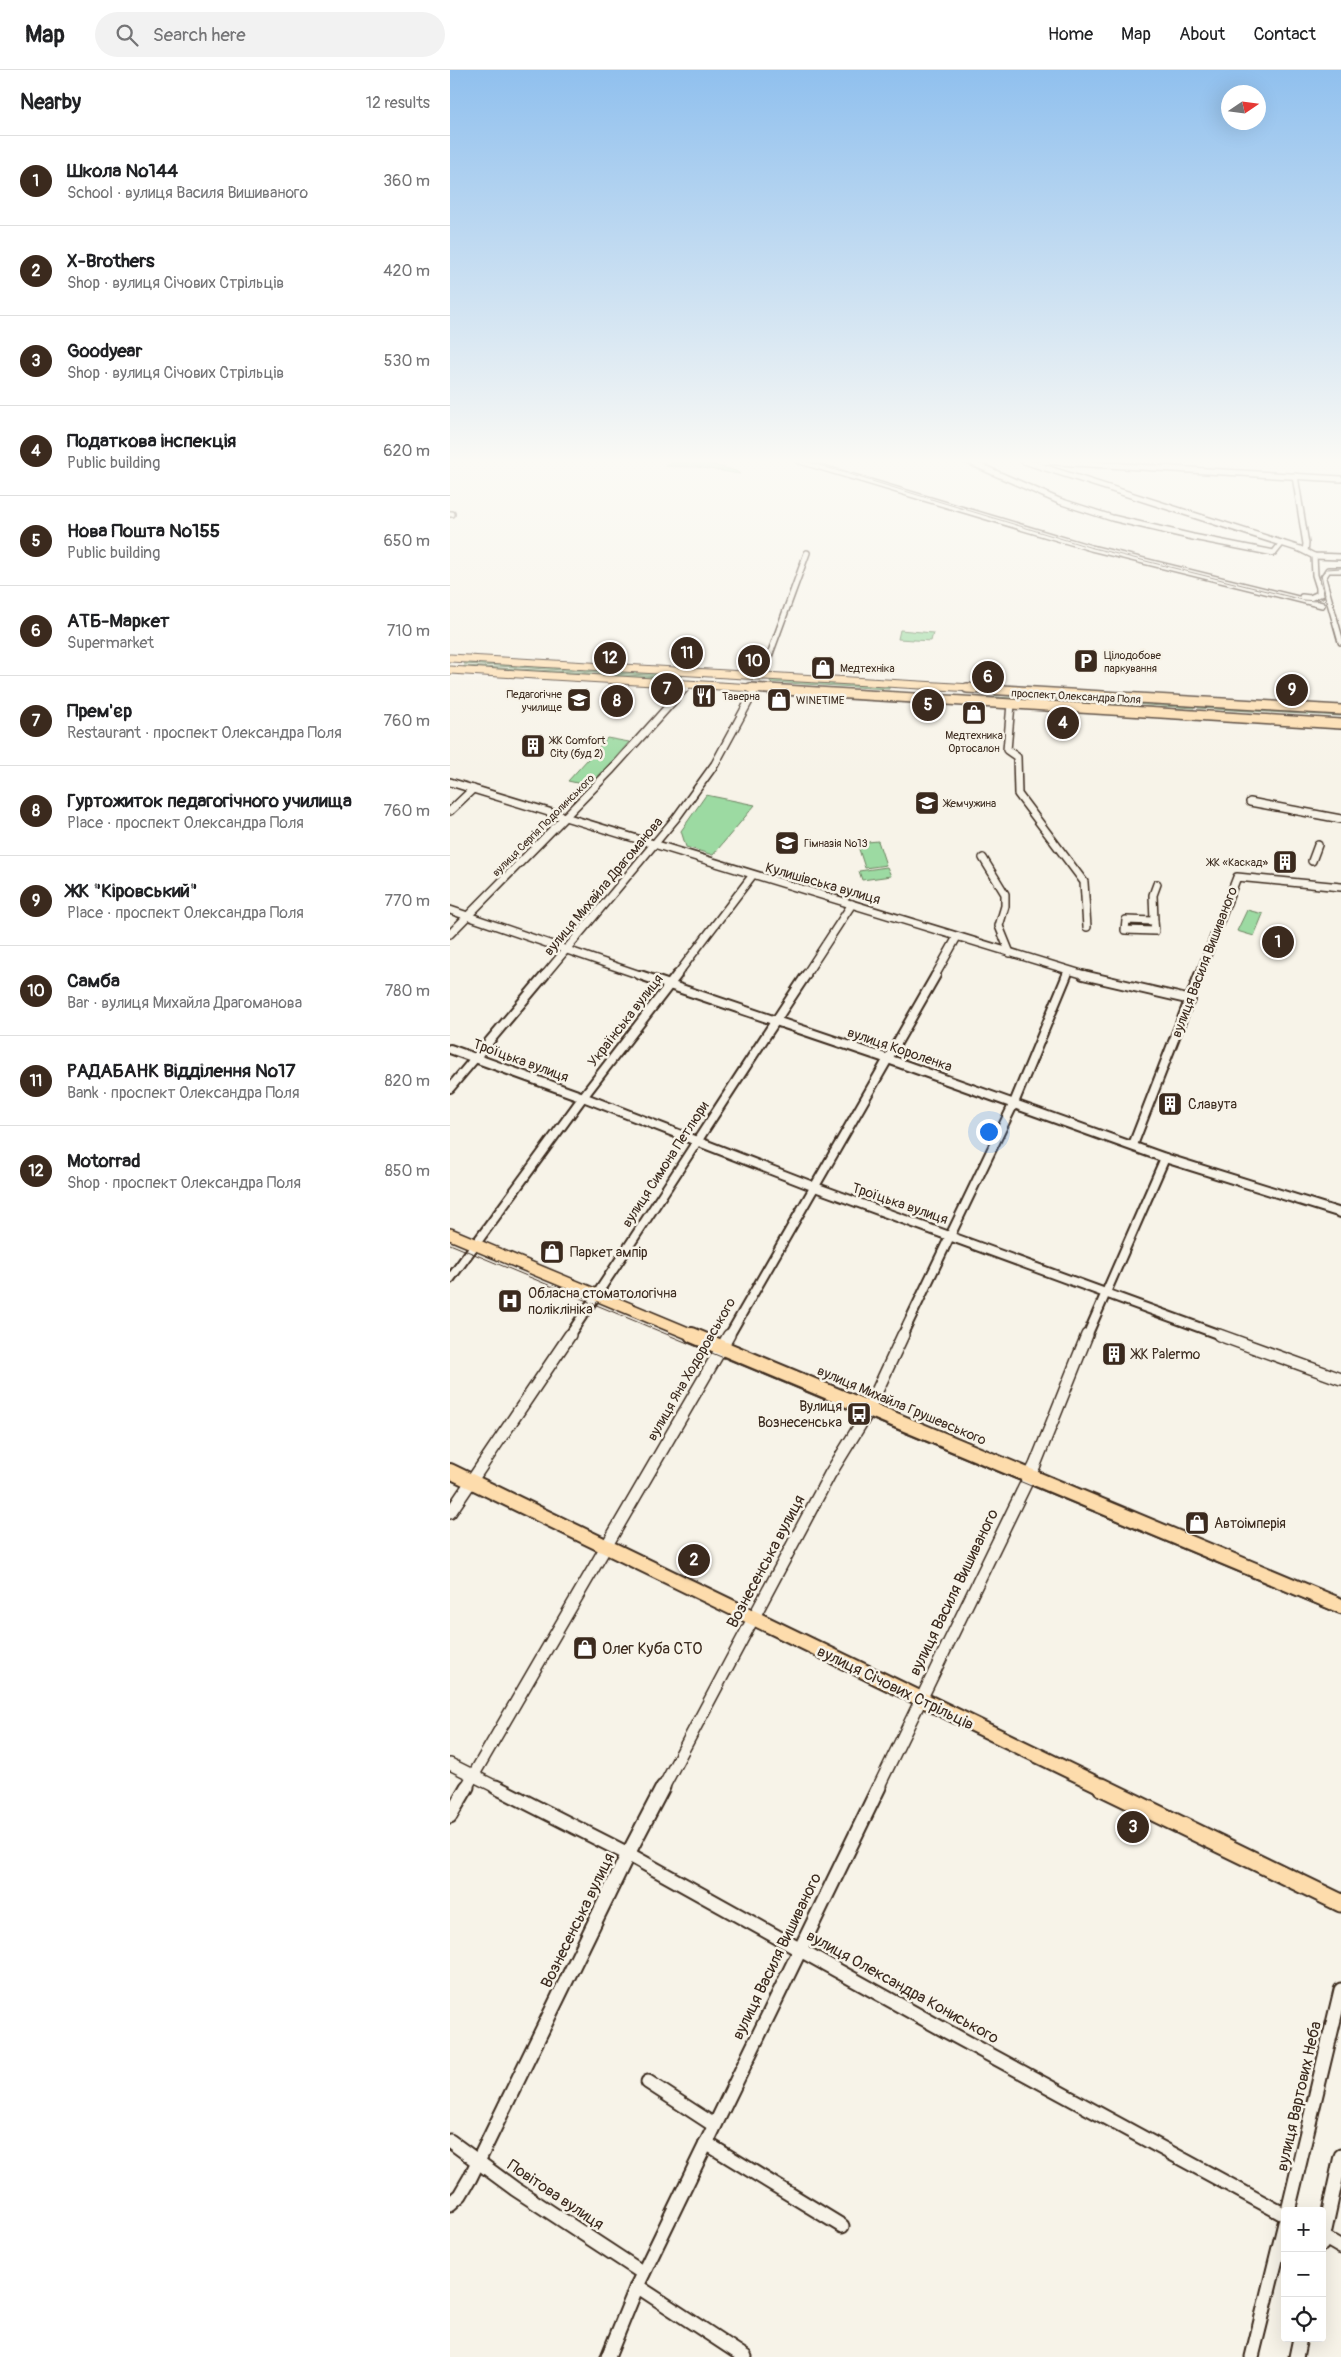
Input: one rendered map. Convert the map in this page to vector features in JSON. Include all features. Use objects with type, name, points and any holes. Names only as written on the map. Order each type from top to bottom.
[{"type":"main road","name":"проспект Олександра Поля","points":[[450,658],[1341,710]]},
{"type":"main road","name":"проспект Олександра Поля","points":[[450,670],[1341,724]]},
{"type":"main road","points":[[689,684],[700,672]]},
{"type":"main road","points":[[757,688],[762,676]]},
{"type":"main road","name":"вулиця Михайла Грушевського","points":[[450,1234],[1341,1606]]},
{"type":"main road","name":"вулиця Січових Стрільців","points":[[450,1470],[605,1547],[754,1617],[1341,1903]]},
{"type":"street","points":[[762,676],[801,568]]},
{"type":"street","points":[[1170,568],[1322,606]]},
{"type":"street","points":[[1184,568],[1305,598],[1331,610]]},
{"type":"street","points":[[1315,568],[1319,590],[1331,610]]},
{"type":"street","points":[[1324,568],[1341,570]]},
{"type":"street","points":[[1330,570],[1323,578],[1341,642]]},
{"type":"street","points":[[1305,598],[1317,596],[1319,590]]},
{"type":"street","name":"вулиця Сергія Подолинського","points":[[450,934],[612,769],[689,684]]},
{"type":"street","name":"вулиця Михайла Драгоманова","points":[[450,1088],[565,949],[655,845],[715,764],[757,688]]},
{"type":"street","points":[[1011,704],[1007,750],[1017,757],[1018,794],[1084,882],[1087,927]]},
{"type":"street","name":"Кулишівська вулиця","points":[[450,782],[752,876],[852,904],[1068,971],[1191,1000]]},
{"type":"street","points":[[450,811],[473,789]]},
{"type":"street","points":[[1250,802],[1341,819]]},
{"type":"street","points":[[1312,861],[1318,846]]},
{"type":"street","points":[[983,858],[1005,894],[1005,906],[999,926],[1010,953]]},
{"type":"street","name":"Українська вулиця","points":[[450,1279],[583,1097],[752,876]]},
{"type":"street","name":"вулиця Василя Вишиваного","points":[[1133,1146],[1191,1000],[1236,877],[1341,887]]},
{"type":"street","points":[[1154,921],[1153,895],[1157,884]]},
{"type":"street","name":"вулиця Симона Петлюри","points":[[450,1513],[656,1206],[696,1141],[852,904]]},
{"type":"street","name":"вулиця Короленка","points":[[450,910],[888,1059],[1166,1158],[1341,1213]]},
{"type":"street","name":"вулиця Яна Ходоровського","points":[[450,1816],[815,1187],[957,937]]},
{"type":"street","name":"Вознесенська вулиця","points":[[478,2160],[628,1854],[830,1474],[870,1408],[949,1235],[1014,1103],[1068,971]]},
{"type":"street","name":"Троїцька вулиця","points":[[450,1049],[583,1097],[815,1187],[949,1235],[1005,1258],[1341,1379]]},
{"type":"street","name":"вулиця Василя Вишиваного","points":[[608,2357],[640,2279],[920,1698],[1031,1475],[1104,1293],[1166,1158]]},
{"type":"street","name":"вулиця Олександра Кониського","points":[[450,1764],[628,1854],[948,2032],[1281,2212]]},
{"type":"street","name":"вулиця Вартових Неба","points":[[1289,2207],[1341,1990]]},
{"type":"street","points":[[648,2082],[714,2125]]},
{"type":"street","name":"Повітова вулиця","points":[[450,2141],[744,2357]]},
{"type":"street","points":[[706,2143],[842,2226]]},
{"type":"street","points":[[1326,2225],[1341,2156]]},
{"type":"street","points":[[450,2204],[457,2199],[471,2178],[478,2160]]},
{"type":"street","points":[[1252,2357],[1281,2240]]},
{"type":"street","points":[[1326,2240],[1341,2246]]},
{"type":"street","points":[[1296,2357],[1299,2342]]},
{"type":"green space","points":[[900,630],[933,633],[931,641],[898,639]]},
{"type":"green space","points":[[466,661],[682,673],[681,677],[464,664]]},
{"type":"green space","points":[[464,666],[680,678],[679,681],[462,669]]},
{"type":"green space","points":[[771,679],[889,686],[889,689],[770,682]]},
{"type":"green space","points":[[995,692],[1194,704],[1194,708],[994,695]]},
{"type":"green space","points":[[994,697],[1195,710],[1195,713],[994,700]]},
{"type":"green space","points":[[1198,705],[1340,713],[1341,716],[1198,708]]},
{"type":"green space","points":[[607,738],[629,742],[591,786],[568,781]]},
{"type":"green space","points":[[706,795],[755,805],[713,855],[686,847],[681,831]]},
{"type":"green space","points":[[878,841],[886,865],[865,868],[857,843]]},
{"type":"green space","points":[[887,867],[891,876],[862,880],[859,871]]},
{"type":"green space","points":[[1247,910],[1263,914],[1254,936],[1237,931]]},
{"type":"tram line","points":[[1173,568],[1303,600],[1316,601],[1323,598],[1325,594],[1321,574],[1327,569],[1341,568]]},
{"type":"tram line","points":[[450,1244],[1341,1615]]},
{"type":"place","name":"РАДАБАНК Відділення №17","points":[[687,653]]},
{"type":"place","name":"Motorrad","points":[[610,658]]},
{"type":"place","name":"Самба","points":[[754,661]]},
{"type":"place","name":"Цілодобове паркування","points":[[1086,661]]},
{"type":"place","name":"Медтехніка","points":[[823,668]]},
{"type":"place","name":"АТБ-Маркет","points":[[988,677]]},
{"type":"place","name":"Прем'єр","points":[[667,689]]},
{"type":"place","name":"ЖК \"Кіровський\"","points":[[1292,690]]},
{"type":"place","name":"Таверна","points":[[704,696]]},
{"type":"place","name":"Педагогічне училище","points":[[579,700]]},
{"type":"place","name":"WINETIME","points":[[779,700]]},
{"type":"place","name":"Гуртожиток педагогічного училища","points":[[617,701]]},
{"type":"place","name":"Нова Пошта №155","points":[[928,705]]},
{"type":"place","name":"Медтехника Ортосалон","points":[[974,713]]},
{"type":"place","name":"Податкова інспекція","points":[[1063,723]]},
{"type":"place","name":"ЖК Comfort City (буд 2)","points":[[533,746]]},
{"type":"place","name":"Жемчужина","points":[[927,803]]},
{"type":"place","name":"Гімназія №13","points":[[787,843]]},
{"type":"place","name":"ЖК «Каскад»","points":[[1285,862]]},
{"type":"place","name":"Школа №144","points":[[1278,942]]},
{"type":"place","name":"Славута","points":[[1170,1104]]},
{"type":"place","name":"Паркет ампір","points":[[552,1252]]},
{"type":"place","name":"Обласна стоматологічна поліклініка","points":[[510,1301]]},
{"type":"place","name":"ЖК Palermo","points":[[1114,1354]]},
{"type":"place","name":"Вулиця Вознесенська","points":[[859,1414]]},
{"type":"place","name":"Автоімперія","points":[[1197,1523]]},
{"type":"place","name":"X-Brothers","points":[[694,1560]]},
{"type":"place","name":"Олег Куба СТО","points":[[585,1648]]},
{"type":"place","name":"Goodyear","points":[[1133,1827]]}]
